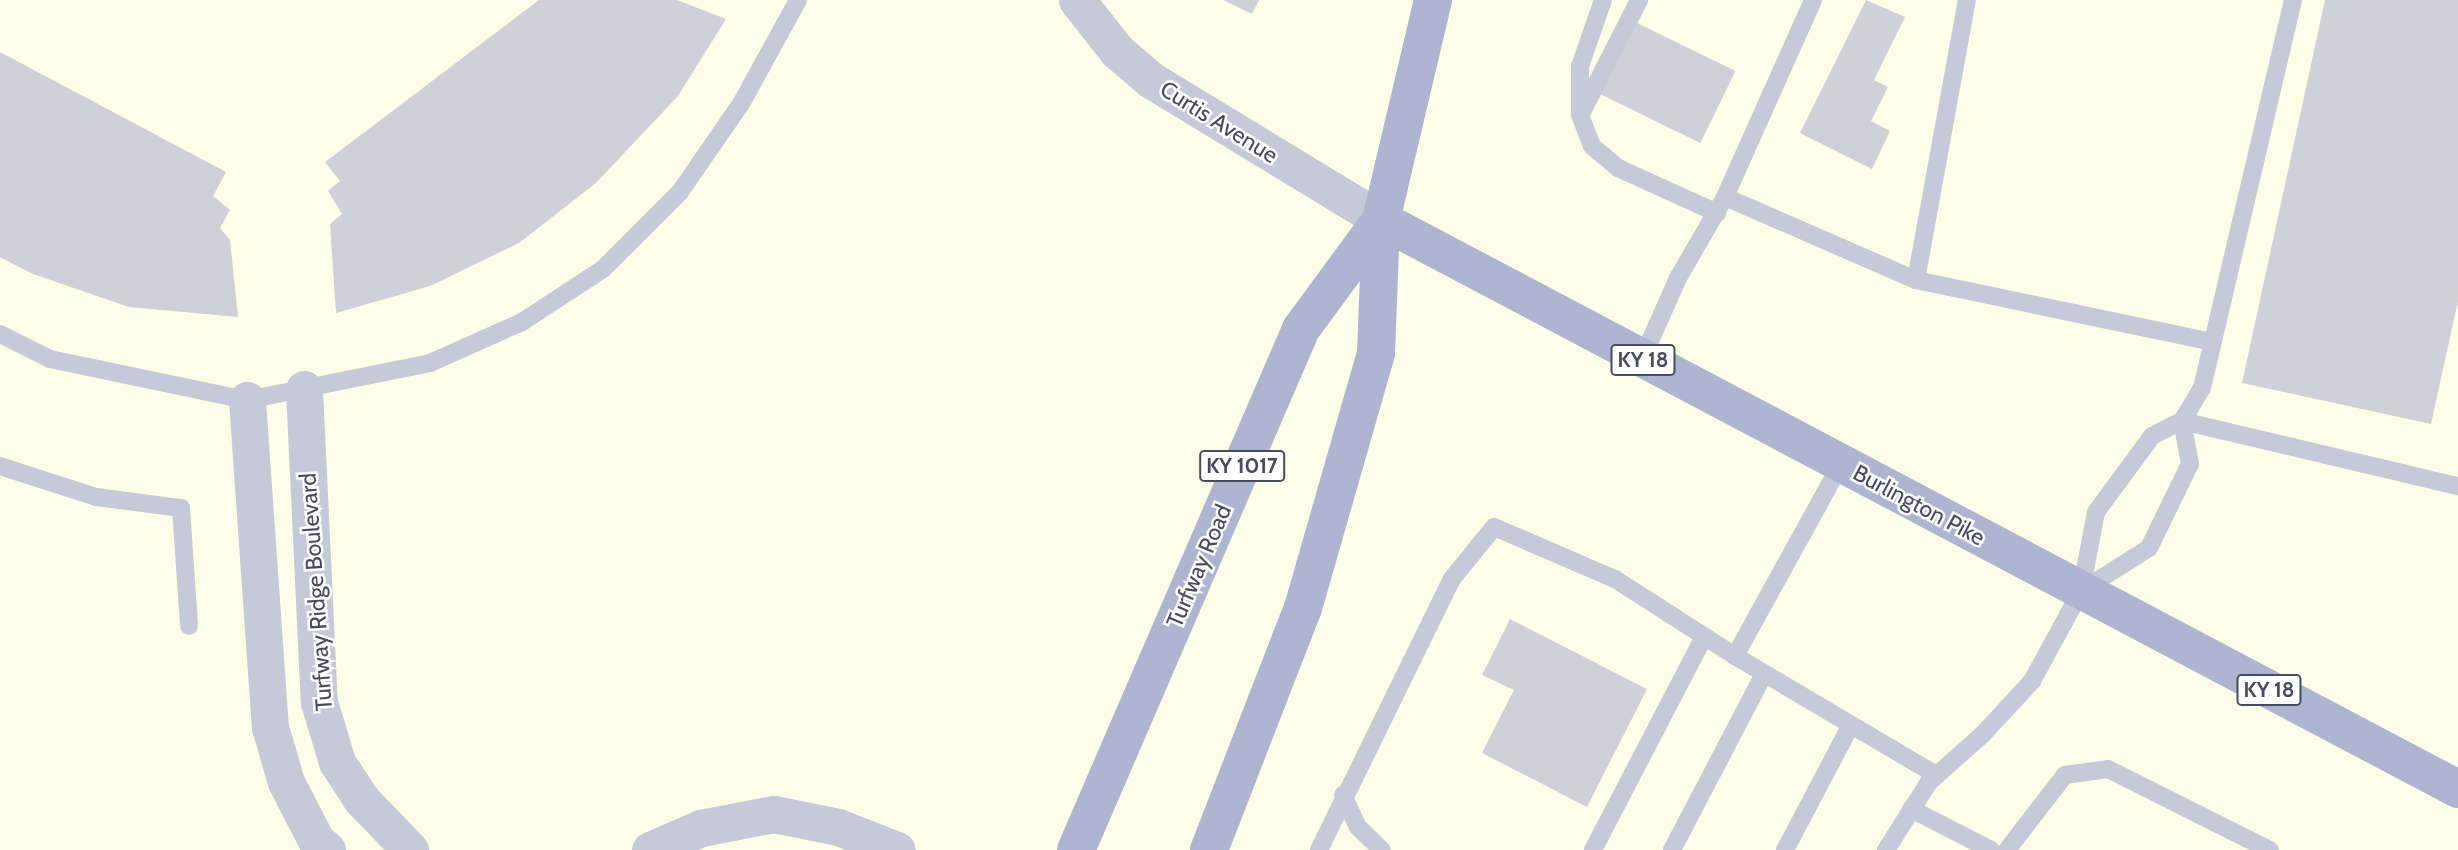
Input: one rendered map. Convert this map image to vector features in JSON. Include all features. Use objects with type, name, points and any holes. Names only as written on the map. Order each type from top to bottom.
[{"type":"main road","name":"Turfway Road","points":[[1209,850],[1303,608],[1376,353],[1381,220],[1433,0]]},
{"type":"main road","name":"Turfway Road","points":[[1076,850],[1301,329],[1381,220]]},
{"type":"main road","name":"Burlington Pike","points":[[1381,220],[2458,789]]},
{"type":"street","name":"Curtis Avenue","points":[[1077,0],[1117,51],[1151,80],[1381,220]]},
{"type":"street","name":"Turfway Ridge Boulevard","points":[[304,389],[318,702],[337,762],[361,799],[410,850]]},
{"type":"street","points":[[247,400],[270,727],[286,782],[316,839],[327,850]]},
{"type":"street","points":[[650,850],[701,828],[774,814],[838,828],[897,850]]},
{"type":"lane","points":[[0,334],[50,359],[247,400],[429,363],[522,322],[603,269],[680,192],[742,102],[798,0]]},
{"type":"lane","points":[[1603,0],[1580,66],[1580,115],[1592,146],[1618,168],[1916,280],[2213,342]]},
{"type":"lane","points":[[1580,115],[1639,0]]},
{"type":"lane","points":[[1642,359],[1678,278],[1721,205],[1814,0]]},
{"type":"lane","points":[[1916,280],[1967,0]]},
{"type":"lane","points":[[1886,850],[1936,775],[1983,734],[2032,681],[2081,591],[2096,512],[2151,436],[2182,421],[2202,388],[2293,0]]},
{"type":"lane","points":[[2182,421],[2458,486]]},
{"type":"lane","points":[[2081,591],[2149,548],[2190,464],[2182,421]]},
{"type":"lane","points":[[1735,656],[1841,464]]},
{"type":"lane","points":[[0,466],[96,497],[181,508],[190,626]]},
{"type":"lane","points":[[1319,850],[1343,795],[1451,580],[1494,527],[1615,579],[1735,656],[1936,775]]},
{"type":"lane","points":[[1593,850],[1704,637]]},
{"type":"lane","points":[[1672,850],[1765,674]]},
{"type":"lane","points":[[1785,850],[1851,725]]},
{"type":"lane","points":[[2007,850],[2065,775],[2108,769],[2270,850]]},
{"type":"lane","points":[[1343,795],[1358,827],[1381,850]]},
{"type":"lane","points":[[1911,809],[1991,850]]},
{"type":"shaded area","points":[[0,0],[2458,0],[2458,850],[0,850]]},
{"type":"building","points":[[539,0],[677,0],[726,19],[678,96],[596,183],[519,243],[430,286],[336,313],[330,224],[342,214],[328,191],[340,181],[325,162]]},
{"type":"building","points":[[1223,0],[1259,0],[1252,14]]},
{"type":"building","points":[[1866,0],[1905,17],[1874,80],[1888,87],[1871,121],[1890,131],[1872,169],[1800,133]]},
{"type":"building","points":[[2325,0],[2458,0],[2458,301],[2431,424],[2242,383]]},
{"type":"building","points":[[1633,21],[1735,71],[1700,143],[1598,93]]},
{"type":"building","points":[[0,52],[226,172],[213,196],[230,210],[220,228],[230,240],[238,317],[129,307],[33,274],[0,257]]},
{"type":"building","points":[[1510,619],[1647,689],[1587,807],[1482,753],[1514,690],[1482,675]]}]
